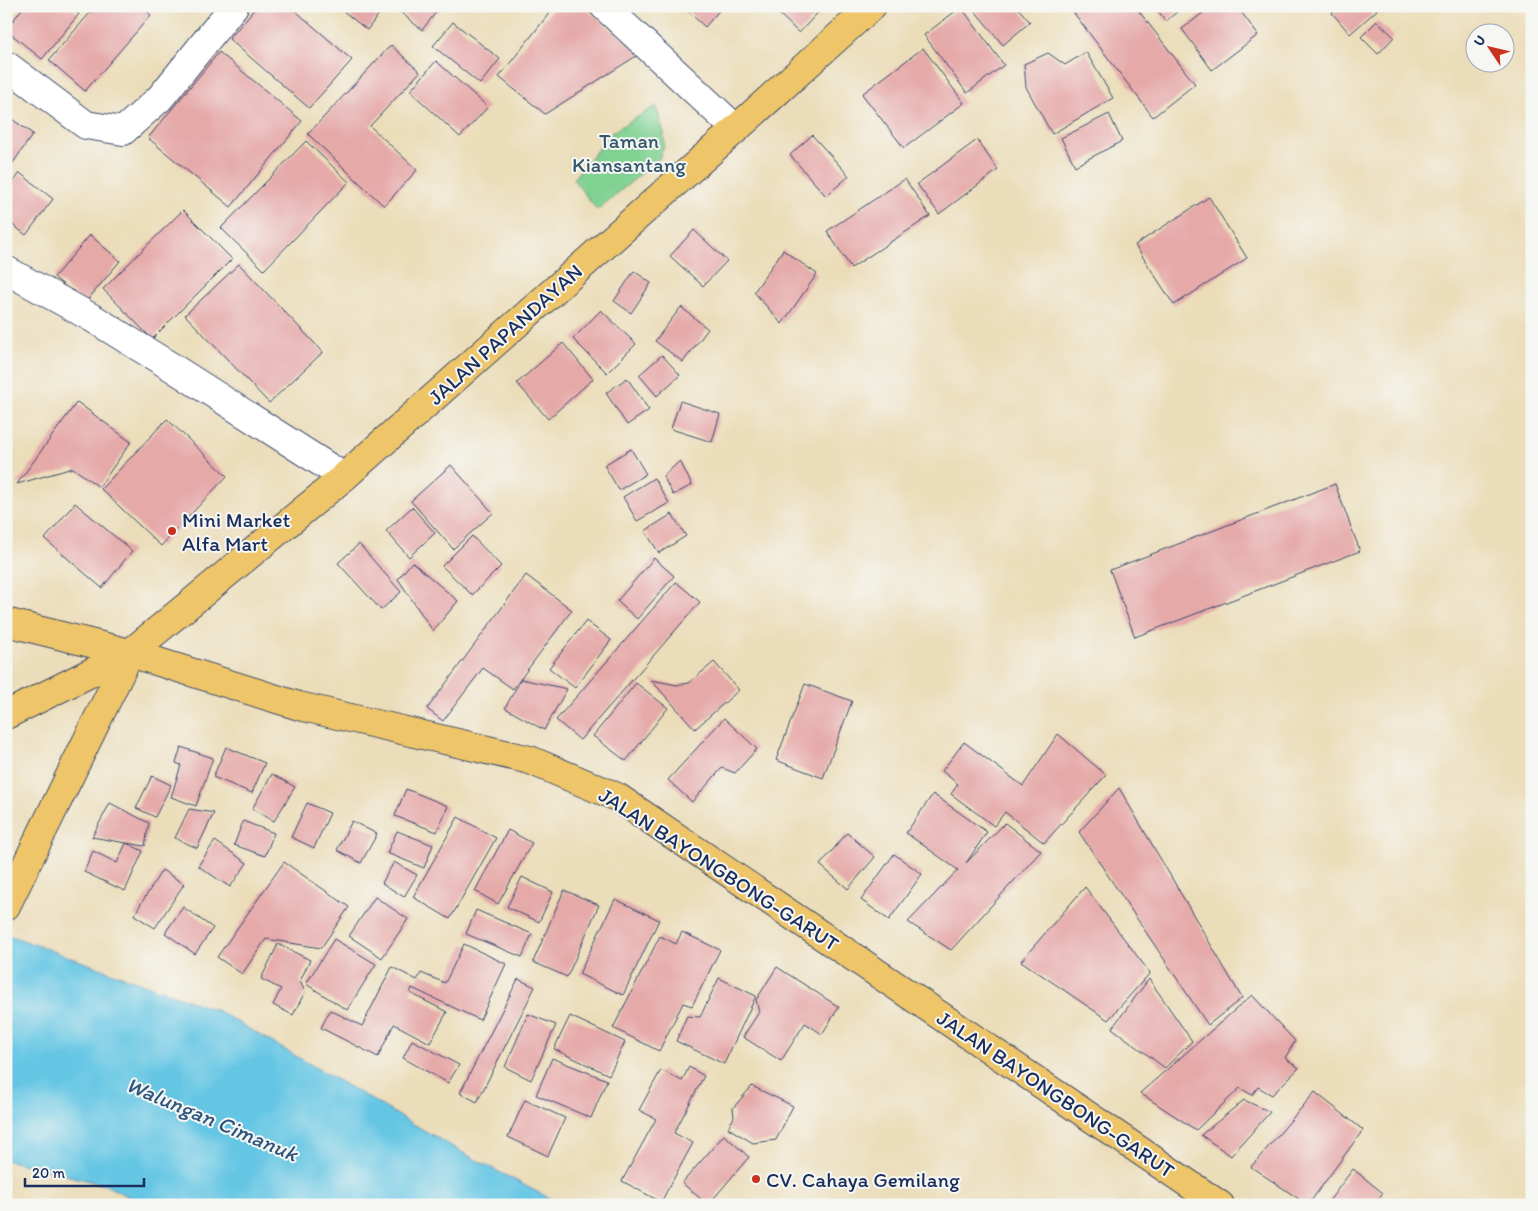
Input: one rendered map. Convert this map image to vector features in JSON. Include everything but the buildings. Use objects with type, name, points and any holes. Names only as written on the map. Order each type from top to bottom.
[{"type":"main road","name":"JALAN PAPANDAYAN","points":[[130,653],[344,477],[872,6]]},
{"type":"main road","name":"JALAN BAYONGBONG-GARUT","points":[[6,622],[130,653],[299,706],[530,760],[616,798],[1220,1205]]},
{"type":"main road","points":[[6,715],[130,653]]},
{"type":"main road","points":[[6,906],[130,653]]},
{"type":"street","points":[[6,65],[86,125],[122,131],[160,98],[234,6]]},
{"type":"street","points":[[604,6],[736,129]]},
{"type":"street","points":[[6,270],[102,324],[344,477]]},
{"type":"green space","name":"Taman Kiansantang","points":[[656,106],[664,133],[664,145],[659,159],[597,210],[573,179],[612,132]]},
{"type":"water","name":"Walungan Cimanuk","points":[[6,934],[218,1011],[465,1154],[562,1205],[146,1205],[105,1185],[6,1160]]},
{"type":"place","name":"Mini Market Alfa Mart","points":[[172,531]]},
{"type":"place","name":"CV. Cahaya Gemilang","points":[[756,1179]]}]
